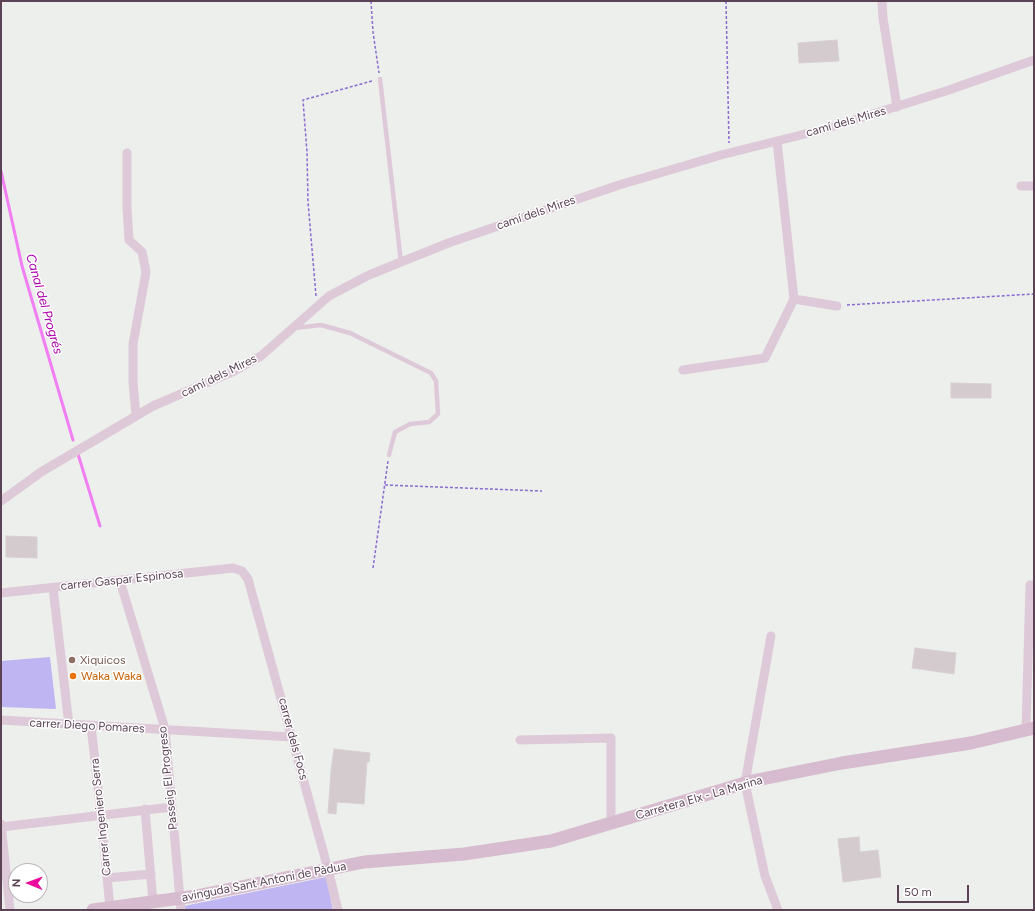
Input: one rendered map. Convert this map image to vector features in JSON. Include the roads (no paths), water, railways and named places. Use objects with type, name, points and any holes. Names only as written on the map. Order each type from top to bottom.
[{"type":"main road","name":"Carretera Elx - La Marina","points":[[364,862],[471,853],[551,841],[745,783],[842,763],[972,743],[1030,729]]},
{"type":"main road","name":"avinguda Sant Antoni de Pàdua","points":[[92,910],[153,902],[181,905],[328,869],[364,862]]},
{"type":"street","points":[[882,1],[883,18],[896,107]]},
{"type":"street","name":"camí dels Mires","points":[[1,501],[41,472],[153,406],[234,371],[261,356],[330,296],[369,275],[451,242],[619,185],[729,153],[825,129],[949,90],[1034,60]]},
{"type":"street","points":[[683,370],[765,358],[794,299],[777,141]]},
{"type":"street","points":[[127,153],[127,207],[129,240],[142,252],[146,272],[133,344],[133,382],[136,416]]},
{"type":"street","points":[[1021,186],[1034,186]]},
{"type":"street","points":[[794,299],[837,306]]},
{"type":"street","name":"carrer Gaspar Espinosa","points":[[1,593],[233,568],[242,571]]},
{"type":"street","name":"carrer dels Focs","points":[[242,571],[248,579],[338,910]]},
{"type":"street","name":"Passeig El Progreso","points":[[120,581],[165,729],[181,905]]},
{"type":"street","points":[[1030,729],[1030,585],[1034,585]]},
{"type":"street","points":[[53,588],[69,725]]},
{"type":"street","points":[[771,636],[745,783],[765,876],[778,910]]},
{"type":"street","name":"carrer Diego Pomares","points":[[1,720],[292,737]]},
{"type":"street","name":"Carrer Ingeniero Serra","points":[[91,726],[110,908]]},
{"type":"street","points":[[520,740],[611,738],[611,823]]},
{"type":"street","points":[[10,910],[1,826],[172,807]]},
{"type":"street","points":[[146,810],[153,902]]},
{"type":"street","points":[[107,878],[151,874]]},
{"type":"lane","points":[[380,79],[401,262]]},
{"type":"lane","points":[[292,328],[321,325],[350,333],[431,373],[436,381],[438,414],[429,422],[410,424],[396,432],[389,455]]},
{"type":"waterway","name":"Canal del Progrés","points":[[1,171],[22,266],[73,440]]},
{"type":"waterway","name":"Canal del Progrés","points":[[78,454],[100,526]]},
{"type":"place","name":"Xiquicos","points":[[72,660]]},
{"type":"place","name":"Waka Waka","points":[[73,676]]}]
